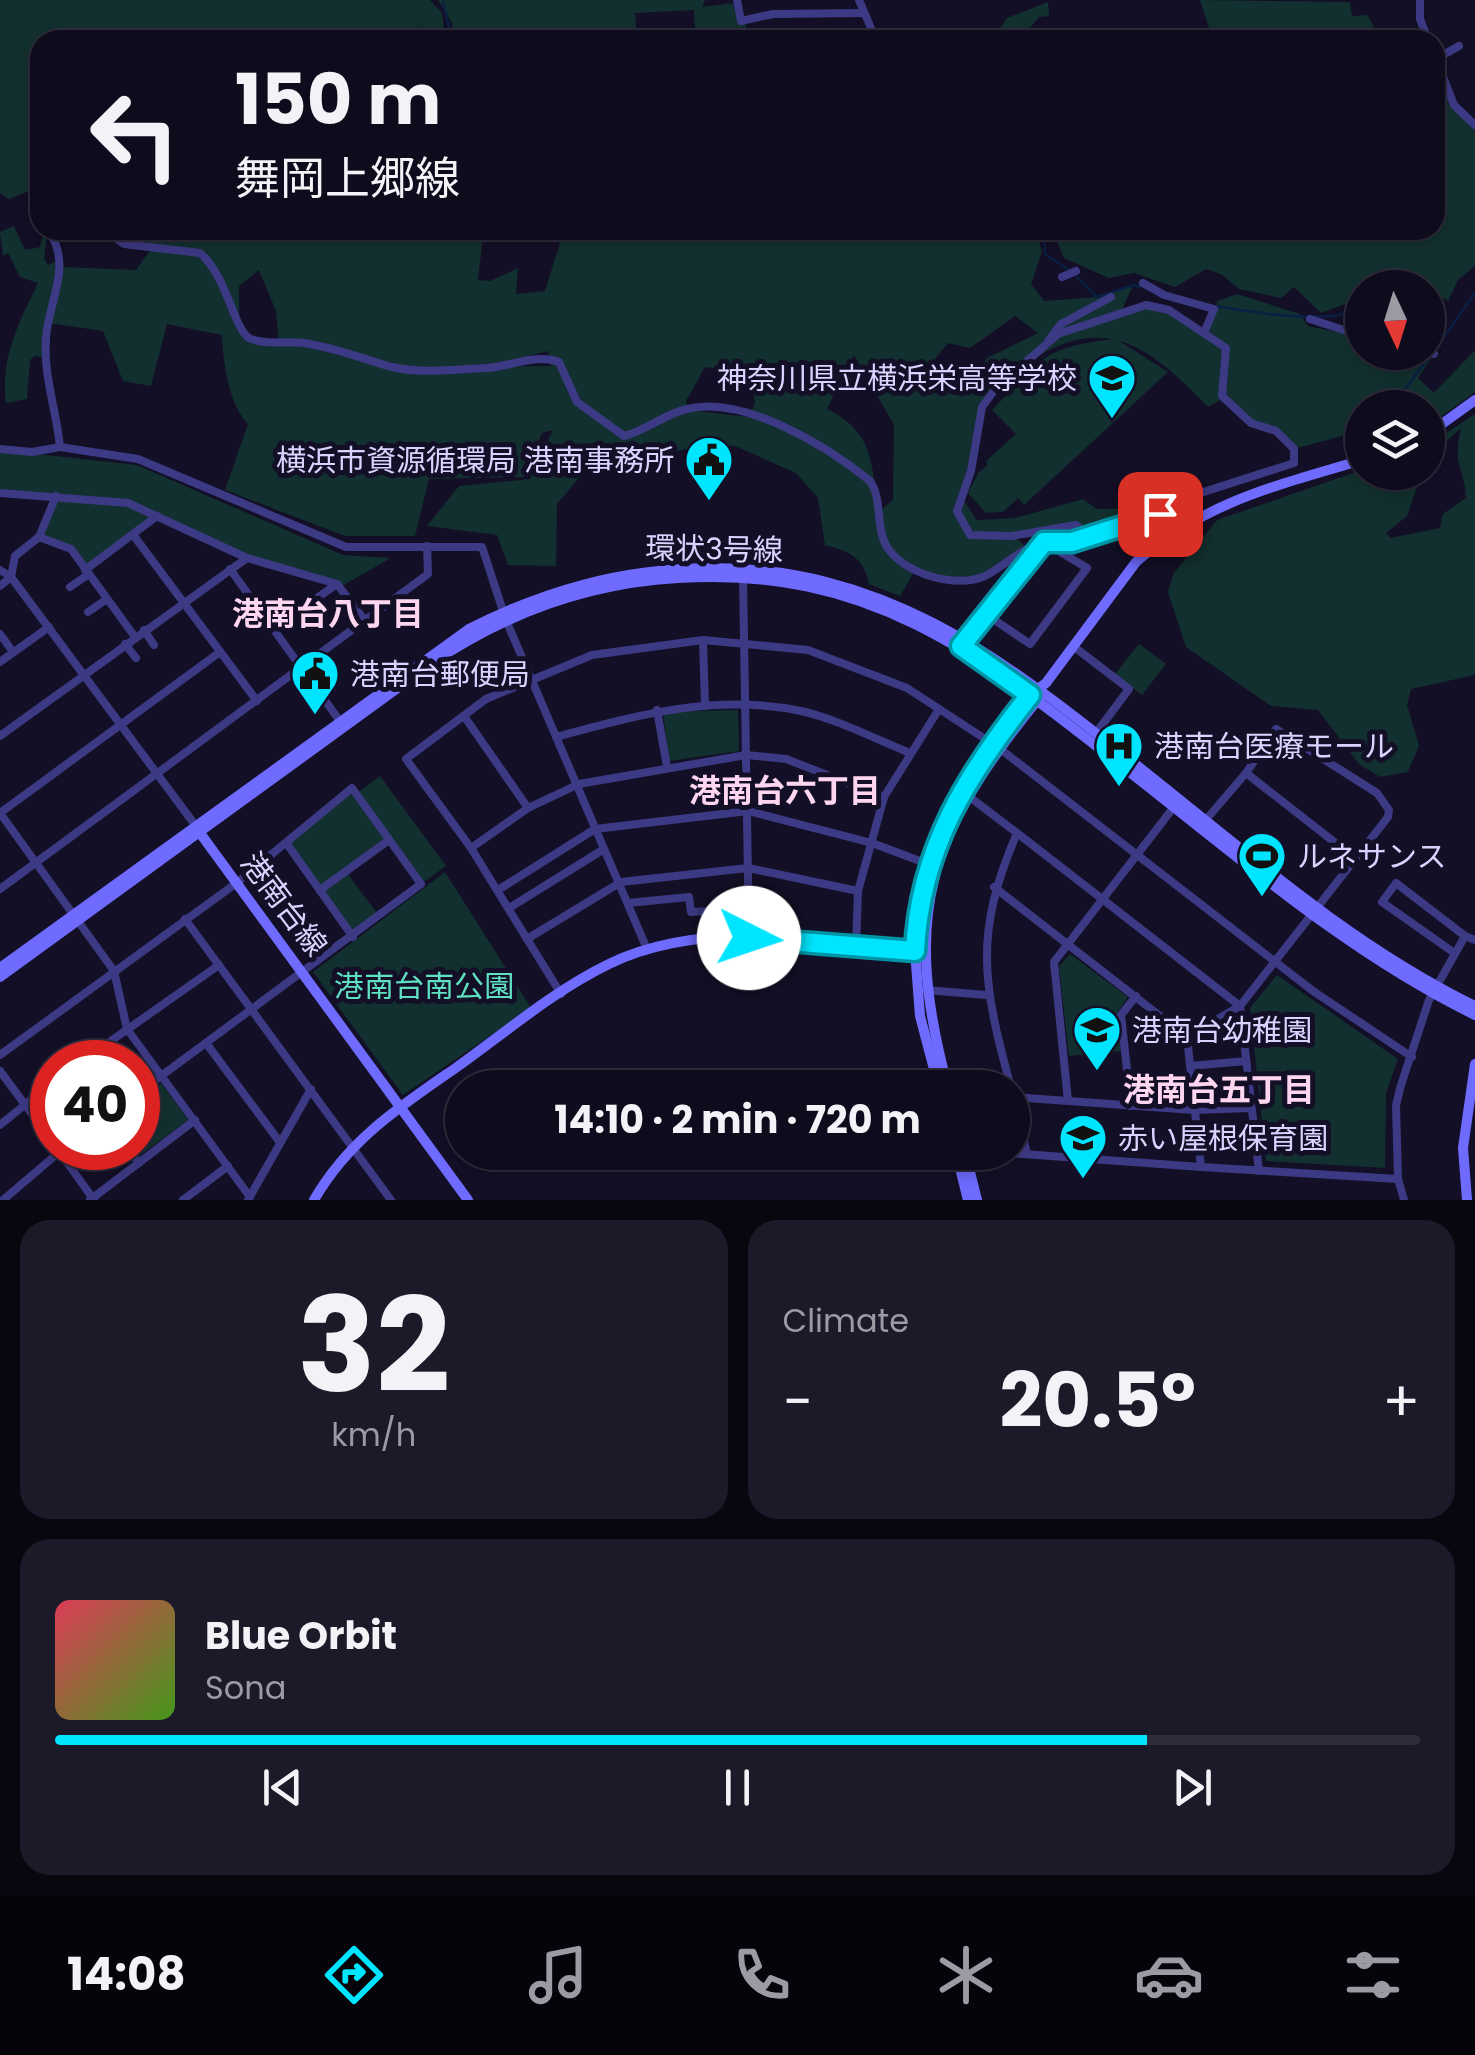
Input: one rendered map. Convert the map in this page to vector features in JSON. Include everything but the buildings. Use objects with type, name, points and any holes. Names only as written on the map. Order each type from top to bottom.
[{"type":"street","points":[[737,0],[741,20],[862,13]]},
{"type":"street","points":[[822,0],[825,13]]},
{"type":"street","points":[[859,0],[871,30]]},
{"type":"street","points":[[1420,0],[1424,30]]},
{"type":"street","points":[[1445,53],[1459,46]]},
{"type":"street","points":[[1445,81],[1454,104],[1475,124]]},
{"type":"street","points":[[56,240],[61,259],[47,331],[45,374],[60,446]]},
{"type":"street","points":[[119,240],[124,244],[200,253],[222,277],[238,326],[253,339],[304,343],[368,356],[392,366],[420,369],[511,367],[540,356],[560,362],[577,402],[624,436],[692,407],[774,422],[806,437],[870,480],[877,491],[887,547],[914,572],[969,580],[981,578],[1025,546],[1090,537],[1169,512],[1188,498],[1294,463],[1294,449],[1276,430],[1251,423],[1222,396],[1226,348],[1169,310],[1146,305],[1071,328],[996,388],[979,413],[971,471],[957,511],[970,535],[1012,536],[1076,524],[1090,537]]},
{"type":"street","points":[[1145,285],[1214,310],[1204,334]]},
{"type":"street","points":[[1049,342],[1052,330],[1111,297]]},
{"type":"street","points":[[1310,319],[1345,330]]},
{"type":"street","points":[[1445,422],[1475,400]]},
{"type":"street","points":[[0,449],[32,452],[60,446],[138,459],[346,547],[482,547],[504,616],[647,949]]},
{"type":"street","points":[[936,1070],[921,990],[917,911],[928,864],[964,792],[1136,562],[1196,516],[1240,496],[1345,465]]},
{"type":"street","points":[[0,494],[128,504],[247,558],[337,584],[366,622]]},
{"type":"street","points":[[0,586],[11,577],[15,556],[39,537],[56,496]]},
{"type":"street","points":[[70,587],[157,516]]},
{"type":"street","points":[[134,536],[258,701]]},
{"type":"street","points":[[39,537],[71,549],[135,636]]},
{"type":"street","points":[[965,643],[1044,542]]},
{"type":"street","points":[[987,615],[1030,644],[1086,568],[1044,542]]},
{"type":"street","points":[[0,889],[428,574],[427,546]]},
{"type":"street","points":[[0,736],[247,558]]},
{"type":"street","points":[[0,570],[11,577],[198,829]]},
{"type":"street","points":[[230,570],[342,724]]},
{"type":"street","points":[[743,572],[749,938]]},
{"type":"street","name":"環状3号線","points":[[0,977],[342,724],[504,616],[598,588],[648,580],[743,572],[866,602],[965,643],[1096,733],[1177,803]]},
{"type":"street","points":[[273,629],[337,584]]},
{"type":"street","points":[[88,612],[107,599]]},
{"type":"street","points":[[0,662],[49,627]]},
{"type":"street","points":[[144,630],[154,644]]},
{"type":"street","points":[[0,634],[13,652]]},
{"type":"street","points":[[703,640],[704,706]]},
{"type":"street","points":[[561,994],[471,848],[406,759],[486,699],[592,655],[703,640],[808,650],[908,688],[996,746],[1274,962],[1412,1057]]},
{"type":"street","points":[[125,644],[136,658]]},
{"type":"street","points":[[1073,646],[1128,690],[1096,733]]},
{"type":"street","points":[[220,652],[0,813],[114,971],[126,1029],[249,1199]]},
{"type":"street","name":"環状3号線","points":[[1039,691],[1383,965],[1475,1006]]},
{"type":"street","points":[[556,737],[657,710],[746,705],[803,711],[910,753]]},
{"type":"street","points":[[856,945],[858,891],[884,797],[938,708]]},
{"type":"street","points":[[657,710],[667,768]]},
{"type":"street","points":[[464,716],[528,808]]},
{"type":"street","points":[[1187,1036],[1240,1006],[1388,817],[1386,800],[1276,730],[1203,823]]},
{"type":"street","points":[[471,848],[528,808],[579,784],[746,755],[786,758],[884,797]]},
{"type":"street","points":[[1246,773],[1356,860]]},
{"type":"street","points":[[0,1055],[238,882],[352,788],[421,884],[305,974],[161,1076]]},
{"type":"street","points":[[964,792],[1240,1006],[1259,1171]]},
{"type":"street","points":[[920,952],[936,866],[964,792]]},
{"type":"street","points":[[1068,1101],[1054,962],[1177,803]]},
{"type":"street","points":[[498,890],[596,829],[748,811],[872,842],[928,864]]},
{"type":"street","name":"港南台線","points":[[198,829],[468,1200]]},
{"type":"street","points":[[1006,1070],[986,996],[986,934],[994,887],[1016,832]]},
{"type":"street","points":[[320,890],[389,840]]},
{"type":"street","points":[[288,844],[353,937]]},
{"type":"street","points":[[509,908],[604,850]]},
{"type":"street","points":[[528,939],[620,882],[748,868],[858,891]]},
{"type":"street","points":[[1453,952],[1382,902],[1396,883],[1464,936],[1475,940]]},
{"type":"street","points":[[994,887],[1187,1036],[1200,1167]]},
{"type":"street","points":[[628,903],[689,897],[691,912],[748,910]]},
{"type":"street","name":"環状3号線","points":[[0,968],[76,918]]},
{"type":"street","points":[[186,919],[387,1198]]},
{"type":"street","points":[[1404,1200],[1398,1179],[1396,1104],[1433,989],[1464,936]]},
{"type":"street","points":[[314,1200],[351,1145],[606,965],[647,949],[703,938],[920,952]]},
{"type":"street","points":[[111,1040],[219,965]]},
{"type":"street","name":"環状3号線","points":[[1433,989],[1475,1015]]},
{"type":"street","points":[[921,990],[986,996]]},
{"type":"street","points":[[921,990],[943,1070]]},
{"type":"street","points":[[1131,1106],[1121,1016],[1136,996]]},
{"type":"street","points":[[206,1043],[279,1141]]},
{"type":"street","points":[[1190,1066],[1246,1061]]},
{"type":"street","points":[[1470,1200],[1464,1126],[1475,1064]]},
{"type":"street","points":[[0,1071],[30,1112]]},
{"type":"street","points":[[249,1199],[312,1089]]},
{"type":"street","points":[[1470,1200],[1475,1092]]},
{"type":"street","points":[[1030,1096],[1194,1110],[1251,1108]]},
{"type":"street","points":[[0,1125],[30,1100]]},
{"type":"street","points":[[160,1147],[195,1120]]},
{"type":"street","points":[[1030,1154],[1398,1179]]},
{"type":"street","points":[[183,1200],[228,1166]]},
{"type":"street","points":[[3,1200],[34,1170]]},
{"type":"street","points":[[73,1170],[92,1199],[130,1170]]},
{"type":"street","points":[[962,1170],[968,1200]]},
{"type":"street","points":[[966,1170],[977,1200]]},
{"type":"green space","points":[[0,0],[430,0],[442,13],[444,30],[425,30],[419,24],[424,30],[30,30],[30,191],[9,199],[0,193]]},
{"type":"green space","points":[[438,0],[705,0],[702,7],[733,3],[739,25],[746,23],[746,30],[695,30],[694,10],[635,13],[636,30],[453,30]]},
{"type":"green space","points":[[1200,0],[1350,2],[1352,16],[1367,15],[1376,30],[1208,30]]},
{"type":"green space","points":[[1048,2],[1049,16],[1039,17],[1028,30],[999,30],[1007,18]]},
{"type":"green space","points":[[1445,97],[1475,128],[1475,266],[1458,280],[1448,301],[1445,270],[1345,270],[1345,304],[1321,313],[1294,287],[1281,298],[1239,289],[1221,274],[1206,269],[1175,287],[1134,273],[1109,278],[1064,258],[1056,240],[1445,240]]},
{"type":"green space","points":[[14,226],[25,250],[40,247],[42,240],[46,240],[44,259],[48,265],[61,259],[62,267],[136,270],[153,246],[141,240],[483,240],[478,280],[490,281],[518,268],[516,294],[545,291],[561,240],[1039,240],[1042,252],[1031,284],[1044,301],[1097,297],[1133,285],[1121,312],[1144,307],[1164,310],[1203,333],[1218,301],[1237,294],[1300,314],[1308,326],[1345,334],[1345,370],[1423,370],[1418,378],[1431,390],[1345,390],[1345,435],[1294,449],[1276,431],[1251,423],[1224,398],[1208,407],[1170,370],[1130,345],[1087,338],[1037,357],[1045,345],[1001,378],[983,403],[958,506],[964,501],[977,520],[1015,518],[1083,499],[1097,509],[1167,508],[1160,514],[1088,537],[1076,525],[1014,536],[1025,546],[997,567],[961,577],[914,572],[900,596],[869,584],[864,568],[854,557],[825,545],[818,498],[796,473],[735,446],[704,445],[584,472],[557,504],[556,566],[508,565],[497,535],[427,526],[459,486],[530,479],[553,430],[542,433],[525,477],[429,479],[415,536],[345,536],[225,490],[248,424],[232,395],[222,335],[167,324],[151,386],[123,381],[103,331],[49,323],[46,358],[35,356],[30,360],[27,399],[6,403],[8,356],[38,283],[20,277],[8,253],[3,256],[0,232]],"holes":[[[259,270],[276,311],[279,342],[324,347],[409,368],[390,368],[308,347],[253,339],[239,327],[239,286]],[[1015,316],[1038,333],[987,358],[971,383],[945,385],[934,360],[948,343],[970,348]],[[548,351],[551,366],[440,367],[506,362]],[[854,355],[894,425],[893,500],[880,511],[863,440],[855,429],[827,409]],[[705,367],[749,373],[755,403],[749,417],[689,410],[686,401]]]},
{"type":"green space","points":[[1116,339],[1168,372],[1024,505],[1018,498],[1003,512],[986,513],[968,493],[978,473],[988,465],[986,461],[1016,434],[992,410],[1045,358],[1073,346]]},
{"type":"green space","points":[[1475,350],[1475,392],[1445,414],[1445,390],[1437,390]]},
{"type":"green space","points":[[1475,414],[1475,675],[1411,689],[1407,705],[1419,745],[1408,772],[1380,777],[1359,764],[1318,710],[1271,706],[1186,647],[1168,592],[1173,574],[1217,520],[1345,476],[1345,490],[1416,490],[1407,516],[1386,533],[1390,538],[1440,528],[1443,514],[1466,498],[1458,459],[1461,428],[1445,443],[1445,434]]},
{"type":"green space","points":[[0,450],[137,465],[343,555],[391,558],[340,587],[247,558],[157,517],[85,570],[71,549],[39,537],[56,497],[0,493]]},
{"type":"green space","points":[[1139,644],[1166,664],[1142,695],[1115,674]]},
{"type":"green space","points":[[738,710],[739,751],[669,761],[663,712]]},
{"type":"green space","points":[[380,776],[446,866],[421,884],[389,841],[346,872],[380,917],[353,937],[287,844],[352,788],[356,794]]},
{"type":"green space","name":"港南台南公園","points":[[445,872],[531,1008],[403,1095],[313,972]]},
{"type":"green space","points":[[1070,954],[1128,997],[1117,1013],[1121,1051],[1069,1056],[1059,966]]},
{"type":"green space","points":[[1277,975],[1398,1059],[1386,1093],[1385,1168],[1266,1161],[1250,1008]]},
{"type":"green space","points":[[160,1084],[188,1120],[160,1141]]},
{"type":"waterway","points":[[443,2],[450,30]]},
{"type":"waterway","points":[[1044,240],[1045,254],[1069,270]]},
{"type":"waterway","points":[[1075,275],[1097,297],[1133,285],[1151,290]]},
{"type":"waterway","points":[[1445,336],[1475,293]]},
{"type":"waterway","points":[[1216,306],[1288,316],[1345,313]]},
{"type":"waterway","points":[[1404,390],[1419,370]]},
{"type":"place","name":"神奈川県立横浜栄高等学校","points":[[1112,420]]},
{"type":"place","name":"横浜市資源循環局 港南事務所","points":[[709,502]]},
{"type":"place","name":"港南台郵便局","points":[[315,716]]},
{"type":"place","name":"港南台医療モール","points":[[1119,788]]},
{"type":"place","name":"ルネサンス","points":[[1262,898]]},
{"type":"place","name":"港南台幼稚園","points":[[1097,1072]]},
{"type":"place","name":"赤い屋根保育園","points":[[1083,1180]]},
{"type":"district","name":"港南台八丁目","points":[[328,613]]},
{"type":"district","name":"港南台六丁目","points":[[785,790]]},
{"type":"district","name":"港南台五丁目","points":[[1219,1089]]},
{"type":"route","points":[[749,938],[915,951],[917,911],[942,826],[960,790],[1030,695],[961,646],[1044,542],[1072,542],[1160,514]]}]
